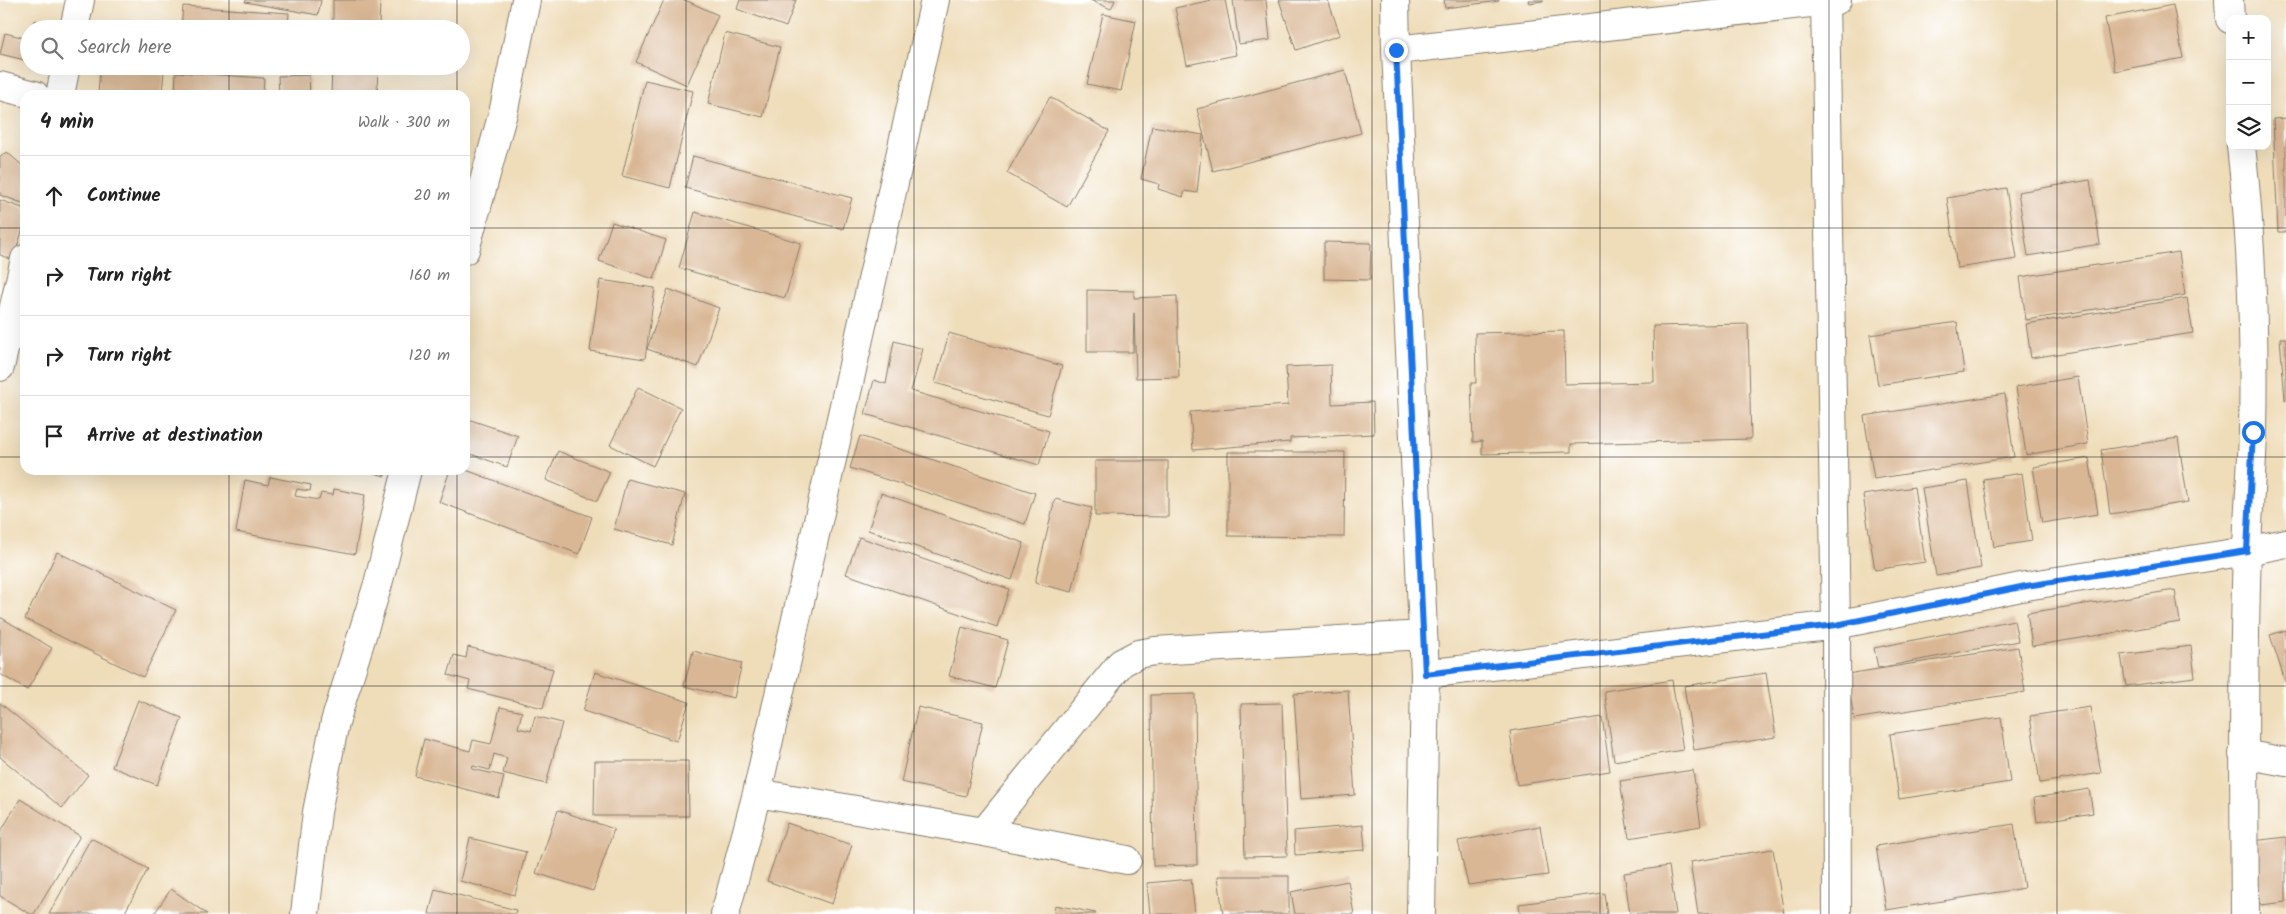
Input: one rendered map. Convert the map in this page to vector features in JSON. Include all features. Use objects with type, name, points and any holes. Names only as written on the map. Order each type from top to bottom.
[{"type":"street","points":[[76,20],[80,0]]},
{"type":"street","points":[[470,232],[504,109],[526,0]]},
{"type":"street","points":[[725,914],[757,793],[935,0]]},
{"type":"street","points":[[1395,0],[1425,674],[1421,914]]},
{"type":"street","points":[[2229,0],[2230,15]]},
{"type":"street","points":[[1396,50],[1829,1],[1836,625],[1837,914]]},
{"type":"street","points":[[61,90],[64,75]]},
{"type":"street","points":[[0,86],[20,91]]},
{"type":"street","points":[[2241,150],[2248,208],[2253,323],[2253,432],[2247,551],[2244,914]]},
{"type":"street","points":[[0,367],[20,281]]},
{"type":"street","points":[[305,914],[317,812],[336,722],[378,584],[406,475]]},
{"type":"street","points":[[1425,674],[1836,625],[2026,586],[2247,551],[2286,543]]},
{"type":"street","points":[[984,832],[1121,663],[1138,654],[1155,651],[1423,636]]},
{"type":"street","points":[[2244,754],[2286,762]]},
{"type":"street","points":[[757,793],[984,832],[1127,860]]},
{"type":"building","points":[[246,0],[321,0],[318,15],[245,2]]},
{"type":"building","points":[[333,0],[380,0],[379,20],[333,20]]},
{"type":"building","points":[[664,0],[685,0],[718,15],[687,85],[636,62]]},
{"type":"building","points":[[740,0],[796,0],[786,27],[737,9]]},
{"type":"building","points":[[1090,0],[1115,0],[1111,9]]},
{"type":"building","points":[[1212,0],[1225,0],[1236,55],[1187,65],[1175,8]]},
{"type":"building","points":[[1233,0],[1266,0],[1270,40],[1239,44]]},
{"type":"building","points":[[1279,0],[1328,0],[1340,35],[1296,50]]},
{"type":"building","points":[[1444,0],[1499,0],[1499,1],[1445,8]]},
{"type":"building","points":[[1528,0],[1543,0],[1543,1],[1529,3]]},
{"type":"building","points":[[2173,5],[2183,58],[2115,71],[2105,18]]},
{"type":"building","points":[[183,6],[289,13],[289,20],[182,20]]},
{"type":"building","points":[[1103,14],[1136,21],[1121,91],[1087,84]]},
{"type":"building","points":[[5,33],[20,37],[20,59],[0,54]]},
{"type":"building","points":[[725,33],[780,47],[763,117],[708,104]]},
{"type":"building","points":[[1345,70],[1361,133],[1213,171],[1197,109]]},
{"type":"building","points":[[99,75],[164,75],[162,90],[98,90]]},
{"type":"building","points":[[176,75],[220,75],[264,78],[263,90],[175,90]]},
{"type":"building","points":[[309,75],[310,90],[279,90],[278,76]]},
{"type":"building","points":[[332,75],[378,75],[377,90],[331,90]]},
{"type":"building","points":[[645,80],[693,91],[670,188],[622,176]]},
{"type":"building","points":[[1050,97],[1109,131],[1067,207],[1007,173]]},
{"type":"building","points":[[2286,118],[2286,232],[2278,232],[2273,119]]},
{"type":"building","points":[[1152,126],[1203,135],[1197,193],[1185,191],[1183,197],[1158,189],[1159,184],[1141,179]]},
{"type":"building","points":[[7,152],[20,164],[20,202],[0,195],[0,156]]},
{"type":"building","points":[[693,156],[852,198],[843,229],[685,188]]},
{"type":"building","points":[[2090,180],[2100,244],[2028,256],[2018,192]]},
{"type":"building","points":[[2006,188],[2017,259],[1957,268],[1947,198]]},
{"type":"building","points":[[0,200],[20,207],[20,238],[13,260],[0,255]]},
{"type":"building","points":[[695,212],[801,243],[785,298],[679,268]]},
{"type":"building","points":[[612,222],[666,240],[654,279],[599,261]]},
{"type":"building","points":[[1324,242],[1371,243],[1370,280],[1324,279]]},
{"type":"building","points":[[2179,252],[2185,295],[2026,320],[2020,277]]},
{"type":"building","points":[[600,280],[655,288],[645,359],[590,351]]},
{"type":"building","points":[[668,289],[719,308],[698,367],[647,349]]},
{"type":"building","points":[[1087,290],[1134,291],[1134,298],[1177,296],[1179,377],[1136,378],[1134,313],[1133,352],[1087,352]]},
{"type":"building","points":[[2187,298],[2193,333],[2031,358],[2026,324]]},
{"type":"building","points":[[1957,322],[1964,372],[1878,385],[1870,335]]},
{"type":"building","points":[[1748,324],[1751,439],[1571,444],[1571,452],[1482,454],[1482,441],[1473,442],[1471,383],[1476,383],[1475,333],[1564,331],[1565,384],[1654,382],[1653,326]]},
{"type":"building","points":[[949,333],[1062,366],[1048,415],[935,383]]},
{"type":"building","points":[[2280,338],[2286,338],[2286,401],[2285,401]]},
{"type":"building","points":[[894,341],[923,349],[911,391],[1049,431],[1039,465],[865,414],[874,380],[886,384]]},
{"type":"building","points":[[1331,365],[1332,404],[1373,402],[1374,434],[1290,438],[1290,442],[1193,450],[1190,412],[1288,405],[1286,367]]},
{"type":"building","points":[[2078,377],[2088,444],[2026,455],[2016,387]]},
{"type":"building","points":[[638,387],[681,408],[653,466],[610,445]]},
{"type":"building","points":[[2005,394],[2014,457],[1874,479],[1864,416]]},
{"type":"building","points":[[470,420],[518,436],[507,467],[470,454]]},
{"type":"building","points":[[860,436],[1035,493],[1025,524],[850,468]]},
{"type":"building","points":[[2178,438],[2188,502],[2110,514],[2101,450]]},
{"type":"building","points":[[558,451],[610,472],[597,501],[546,480]]},
{"type":"building","points":[[1228,452],[1345,452],[1344,537],[1228,536]]},
{"type":"building","points":[[2089,458],[2098,514],[2042,523],[2033,467]]},
{"type":"building","points":[[1095,461],[1168,461],[1168,517],[1095,516]]},
{"type":"building","points":[[470,471],[592,517],[579,554],[439,502],[448,475],[470,475]]},
{"type":"building","points":[[2022,473],[2032,541],[1994,547],[1983,479]]},
{"type":"building","points":[[270,477],[311,485],[310,491],[297,489],[295,496],[319,500],[321,493],[333,495],[334,489],[365,495],[355,554],[236,532],[245,480],[268,485]]},
{"type":"building","points":[[627,479],[685,494],[672,545],[614,529]]},
{"type":"building","points":[[1968,481],[1981,568],[1936,576],[1922,488]]},
{"type":"building","points":[[1914,487],[1925,562],[1875,570],[1863,495]]},
{"type":"building","points":[[881,493],[1024,543],[1012,580],[868,530]]},
{"type":"building","points":[[1055,499],[1092,508],[1072,592],[1035,583]]},
{"type":"building","points":[[859,537],[1009,589],[997,627],[846,574]]},
{"type":"building","points":[[57,552],[176,610],[143,677],[25,619]]},
{"type":"building","points":[[2175,590],[2180,622],[2032,646],[2027,613]]},
{"type":"building","points":[[0,617],[52,648],[27,690],[0,674]]},
{"type":"building","points":[[2014,620],[2018,641],[1878,668],[1874,648]]},
{"type":"building","points":[[962,627],[1008,640],[995,688],[949,676]]},
{"type":"building","points":[[2286,630],[2286,684],[2270,635]]},
{"type":"building","points":[[2191,646],[2195,677],[2126,686],[2121,655]]},
{"type":"building","points":[[468,647],[553,669],[543,708],[468,689],[470,681],[448,675],[454,655],[466,658]]},
{"type":"building","points":[[2018,647],[2025,692],[1854,719],[1847,674]]},
{"type":"building","points":[[693,651],[742,663],[734,698],[684,686]]},
{"type":"building","points":[[595,672],[689,702],[677,741],[583,711]]},
{"type":"building","points":[[1766,673],[1776,737],[1694,750],[1684,686]]},
{"type":"building","points":[[1672,680],[1683,750],[1614,761],[1604,691]]},
{"type":"building","points":[[1348,690],[1355,795],[1301,799],[1294,694]]},
{"type":"building","points":[[1195,694],[1197,865],[1153,866],[1151,695]]},
{"type":"building","points":[[138,700],[182,718],[157,785],[112,767]]},
{"type":"building","points":[[0,703],[88,775],[62,808],[0,757]]},
{"type":"building","points":[[1282,703],[1287,856],[1245,857],[1241,704]]},
{"type":"building","points":[[500,707],[522,712],[518,728],[531,731],[535,716],[562,723],[546,784],[503,773],[507,758],[494,754],[490,770],[473,766],[472,769],[504,776],[499,798],[415,776],[424,739],[470,751],[473,740],[491,744]]},
{"type":"building","points":[[918,707],[983,722],[966,796],[901,782]]},
{"type":"building","points":[[2090,707],[2101,773],[2040,783],[2030,716]]},
{"type":"building","points":[[1602,717],[1610,771],[1517,785],[1510,731]]},
{"type":"building","points":[[2001,717],[2010,782],[1899,799],[1890,734]]},
{"type":"building","points":[[595,761],[688,761],[689,816],[594,816]]},
{"type":"building","points":[[1693,770],[1701,826],[1629,838],[1620,781]]},
{"type":"building","points":[[2089,789],[2093,813],[2037,822],[2034,798]]},
{"type":"building","points":[[20,799],[80,836],[34,914],[30,914],[0,896],[0,833]]},
{"type":"building","points":[[558,810],[614,829],[593,891],[536,873]]},
{"type":"building","points":[[787,823],[852,845],[832,904],[767,881]]},
{"type":"building","points":[[2014,824],[2024,888],[1886,910],[1876,846]]},
{"type":"building","points":[[1363,825],[1365,850],[1295,855],[1294,831]]},
{"type":"building","points":[[1540,826],[1548,875],[1468,885],[1458,841]]},
{"type":"building","points":[[2286,837],[2286,902],[2261,905],[2253,841]]},
{"type":"building","points":[[91,838],[148,869],[124,914],[49,914]]},
{"type":"building","points":[[470,838],[526,852],[515,895],[460,881]]},
{"type":"building","points":[[1773,849],[1784,914],[1698,914],[1690,862]]},
{"type":"building","points":[[1669,866],[1676,914],[1630,914],[1624,873]]},
{"type":"building","points":[[1218,876],[1289,876],[1289,914],[1223,914]]},
{"type":"building","points":[[1191,879],[1195,914],[1150,914],[1147,883]]},
{"type":"building","points":[[1348,881],[1354,914],[1295,914],[1291,892]]},
{"type":"building","points":[[171,889],[207,914],[154,914]]},
{"type":"building","points":[[435,889],[516,910],[515,914],[429,914]]},
{"type":"building","points":[[1604,893],[1607,914],[1520,914],[1519,904]]},
{"type":"building","points":[[1055,905],[1096,913],[1096,914],[1054,914]]},
{"type":"route","points":[[1396,50],[1425,674],[1836,625],[2026,586],[2247,551],[2253,432]]}]
